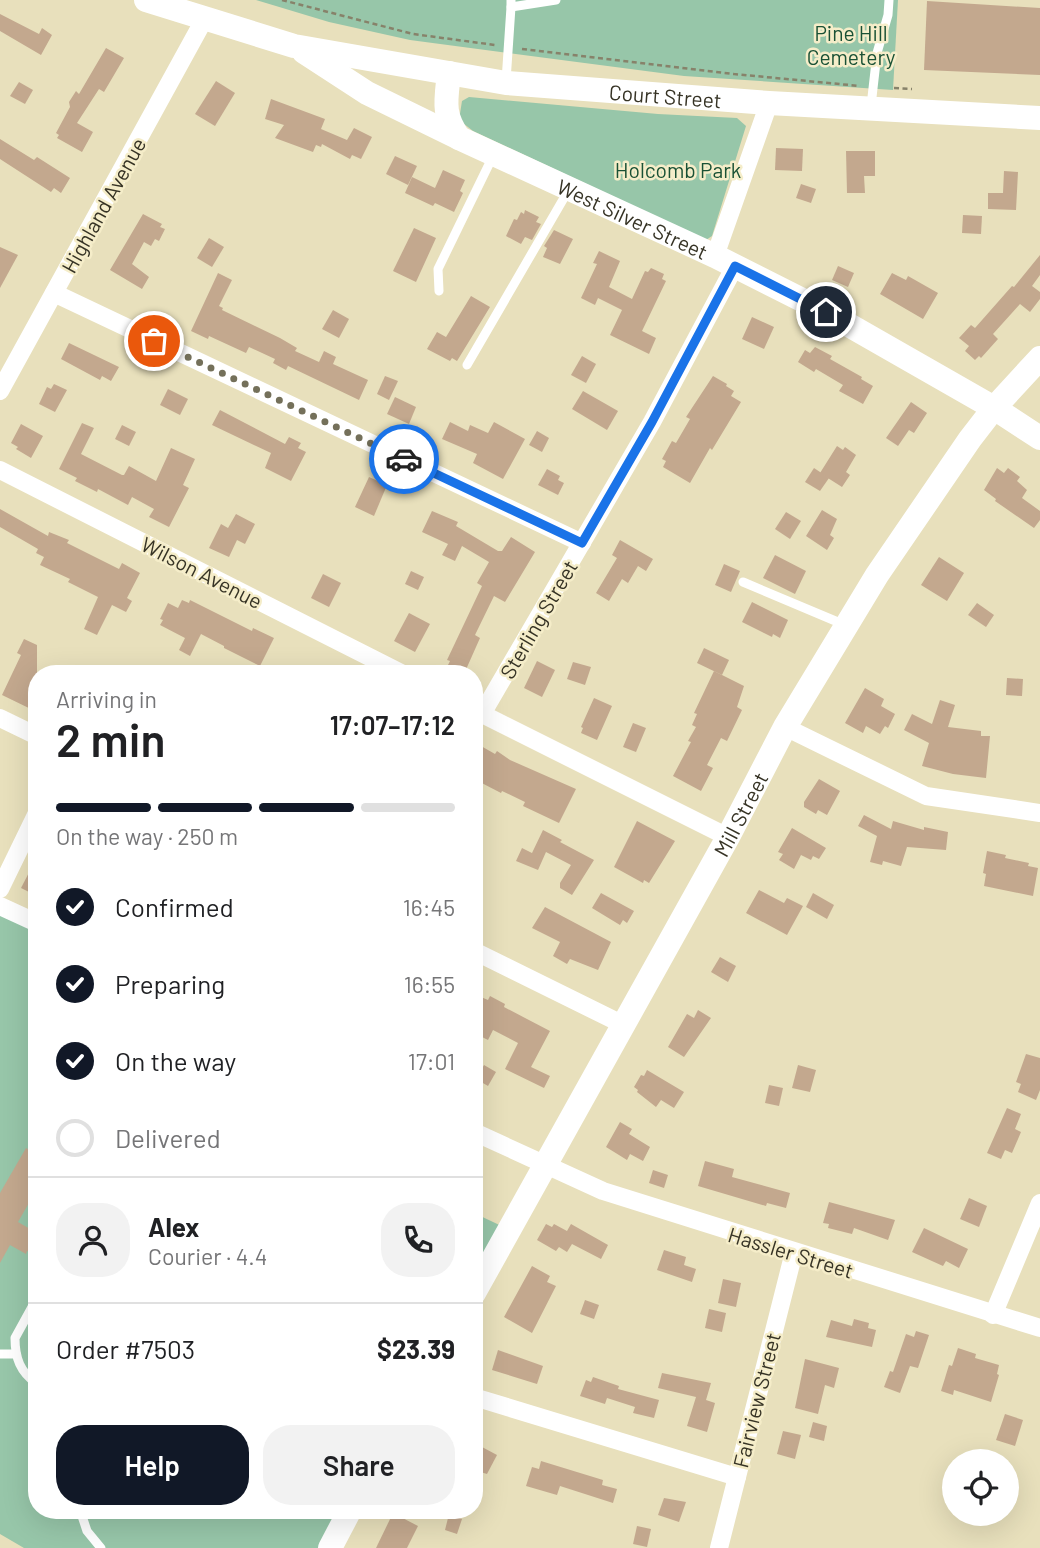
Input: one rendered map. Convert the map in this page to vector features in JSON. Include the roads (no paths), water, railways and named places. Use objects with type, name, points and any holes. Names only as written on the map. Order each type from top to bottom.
[{"type":"main road","points":[[146,0],[295,46]]},
{"type":"main road","name":"Court Street","points":[[295,46],[506,83],[769,103],[872,97],[1040,118]]},
{"type":"main road","name":"West Silver Street","points":[[295,46],[367,93],[725,261],[826,312],[994,408],[1040,438]]},
{"type":"main road","points":[[449,73],[445,110],[449,124],[458,138]]},
{"type":"main road","name":"Mill Street","points":[[483,1277],[728,838],[785,727],[846,625],[884,564],[994,408],[1040,358]]},
{"type":"main road","points":[[330,1548],[345,1519]]},
{"type":"street","name":"Highland Avenue","points":[[0,391],[205,18]]},
{"type":"street","name":"Sterling Street","points":[[483,704],[582,543],[652,422],[725,261],[769,103]]},
{"type":"street","points":[[54,293],[582,543]]},
{"type":"street","name":"Wilson Avenue","points":[[0,470],[385,665]]},
{"type":"street","points":[[483,715],[728,838]]},
{"type":"street","points":[[0,718],[28,732]]},
{"type":"street","points":[[785,727],[926,796],[1040,813]]},
{"type":"street","points":[[0,889],[28,831]]},
{"type":"street","points":[[0,906],[28,919]]},
{"type":"street","points":[[483,955],[622,1024]]},
{"type":"street","name":"Hassler Street","points":[[483,1136],[603,1191],[1040,1328]]},
{"type":"street","points":[[993,1315],[1040,1203]]},
{"type":"street","name":"Fairview Street","points":[[719,1548],[794,1252]]},
{"type":"street","points":[[483,1400],[737,1477]]},
{"type":"lane","points":[[506,83],[511,3],[556,0]]},
{"type":"lane","points":[[872,97],[877,53],[888,15],[889,0]]},
{"type":"lane","points":[[439,291],[438,269],[494,154]]},
{"type":"lane","points":[[467,365],[569,189]]},
{"type":"lane","points":[[743,582],[846,625]]},
{"type":"lane","points":[[28,1314],[15,1338],[16,1354],[22,1370],[28,1376]]},
{"type":"lane","points":[[0,1354],[16,1354]]},
{"type":"lane","points":[[83,1519],[87,1531],[101,1548]]},
{"type":"park label","name":"Pine Hill Cemetery","points":[[851,44]]},
{"type":"park label","name":"Holcomb Park","points":[[678,169]]}]
